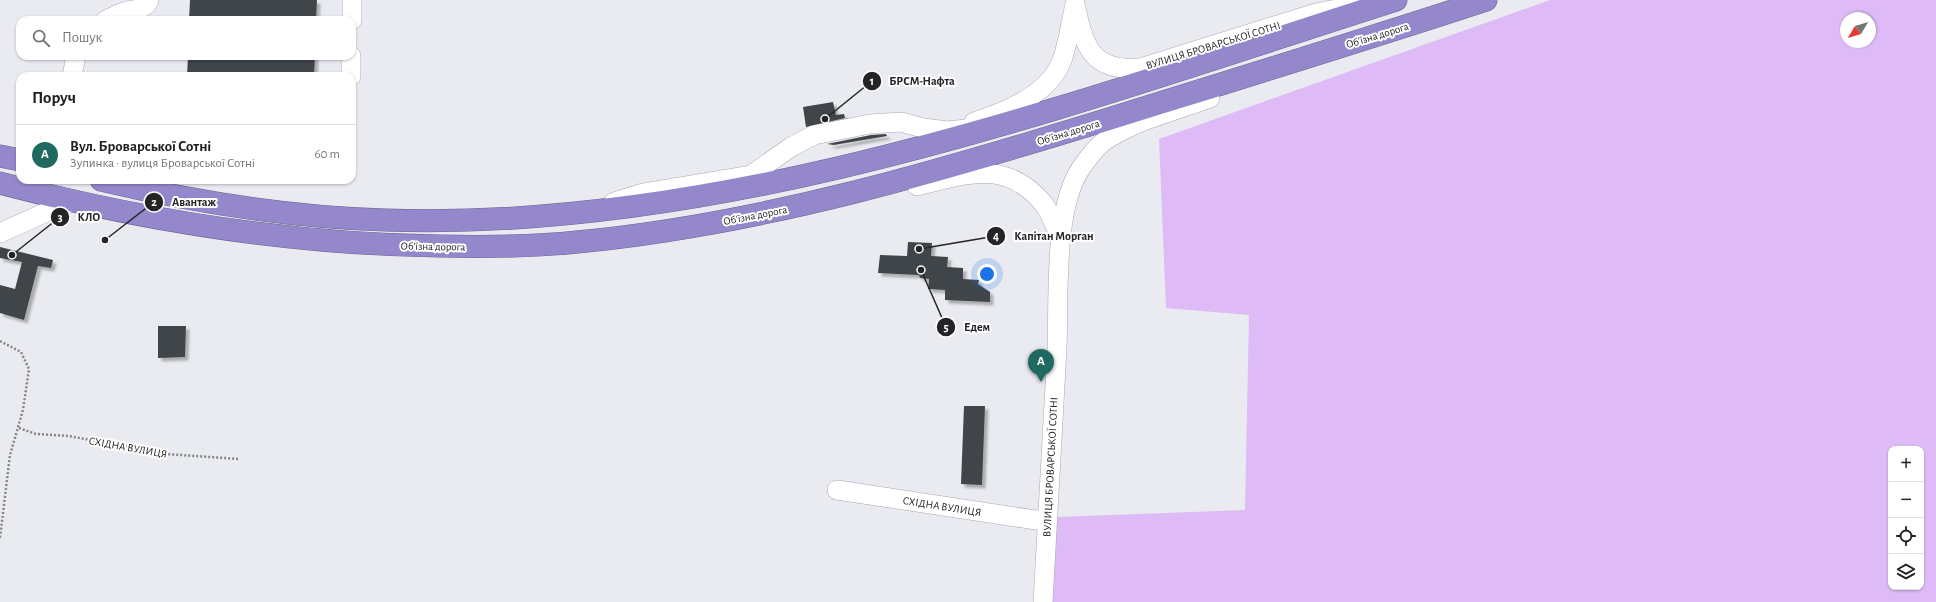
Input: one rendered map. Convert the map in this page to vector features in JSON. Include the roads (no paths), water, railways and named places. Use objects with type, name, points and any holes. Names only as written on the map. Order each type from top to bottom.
[{"type":"highway","points":[[121,184],[208,201],[305,215],[386,220],[454,220],[573,213],[613,209],[765,185],[913,148],[1076,102],[1396,0]]},
{"type":"highway","name":"Обʼїзна дорога","points":[[0,183],[71,201],[202,226],[299,240],[388,246],[479,247],[576,242],[688,228],[795,207],[975,161],[1486,0]]},
{"type":"highway","points":[[0,156],[16,159]]},
{"type":"street","points":[[115,16],[146,6],[149,0]]},
{"type":"street","points":[[352,0],[352,16]]},
{"type":"street","name":"ВУЛИЦЯ БРОВАРСЬКОЇ СОТНІ","points":[[1075,2],[1081,32],[1086,45],[1096,57],[1110,66],[1124,69],[1140,68],[1316,13],[1388,0]]},
{"type":"street","name":"ВУЛИЦЯ БРОВАРСЬКОЇ СОТНІ","points":[[913,148],[948,131],[1002,112],[1032,95],[1048,83],[1057,71],[1062,60],[1075,2]]},
{"type":"street","name":"ВУЛИЦЯ БРОВАРСЬКОЇ СОТНІ","points":[[1043,602],[1058,312],[1060,237],[1066,204],[1073,183],[1080,169],[1108,138],[1135,125],[1414,23]]},
{"type":"street","points":[[73,72],[75,60]]},
{"type":"street","points":[[351,60],[351,72]]},
{"type":"street","points":[[573,213],[643,193],[751,175],[791,147],[814,135],[870,124],[901,122],[923,128],[948,131],[1005,123]]},
{"type":"street","points":[[688,228],[804,214],[962,175],[990,172],[1010,177],[1027,188],[1042,202],[1060,237]]},
{"type":"street","points":[[0,233],[71,201]]},
{"type":"street","name":"СХІДНА ВУЛИЦЯ","points":[[837,490],[1036,520],[1047,520]]},
{"type":"place","name":"БРСМ-Нафта","points":[[825,119]]},
{"type":"place","name":"Авантаж","points":[[105,240]]},
{"type":"place","name":"Капітан Морган","points":[[919,249]]},
{"type":"place","name":"КЛО","points":[[12,255]]},
{"type":"place","name":"Едем","points":[[921,270]]},
{"type":"place","name":"Вул. Броварської Cотні","points":[[1041,382]]}]
